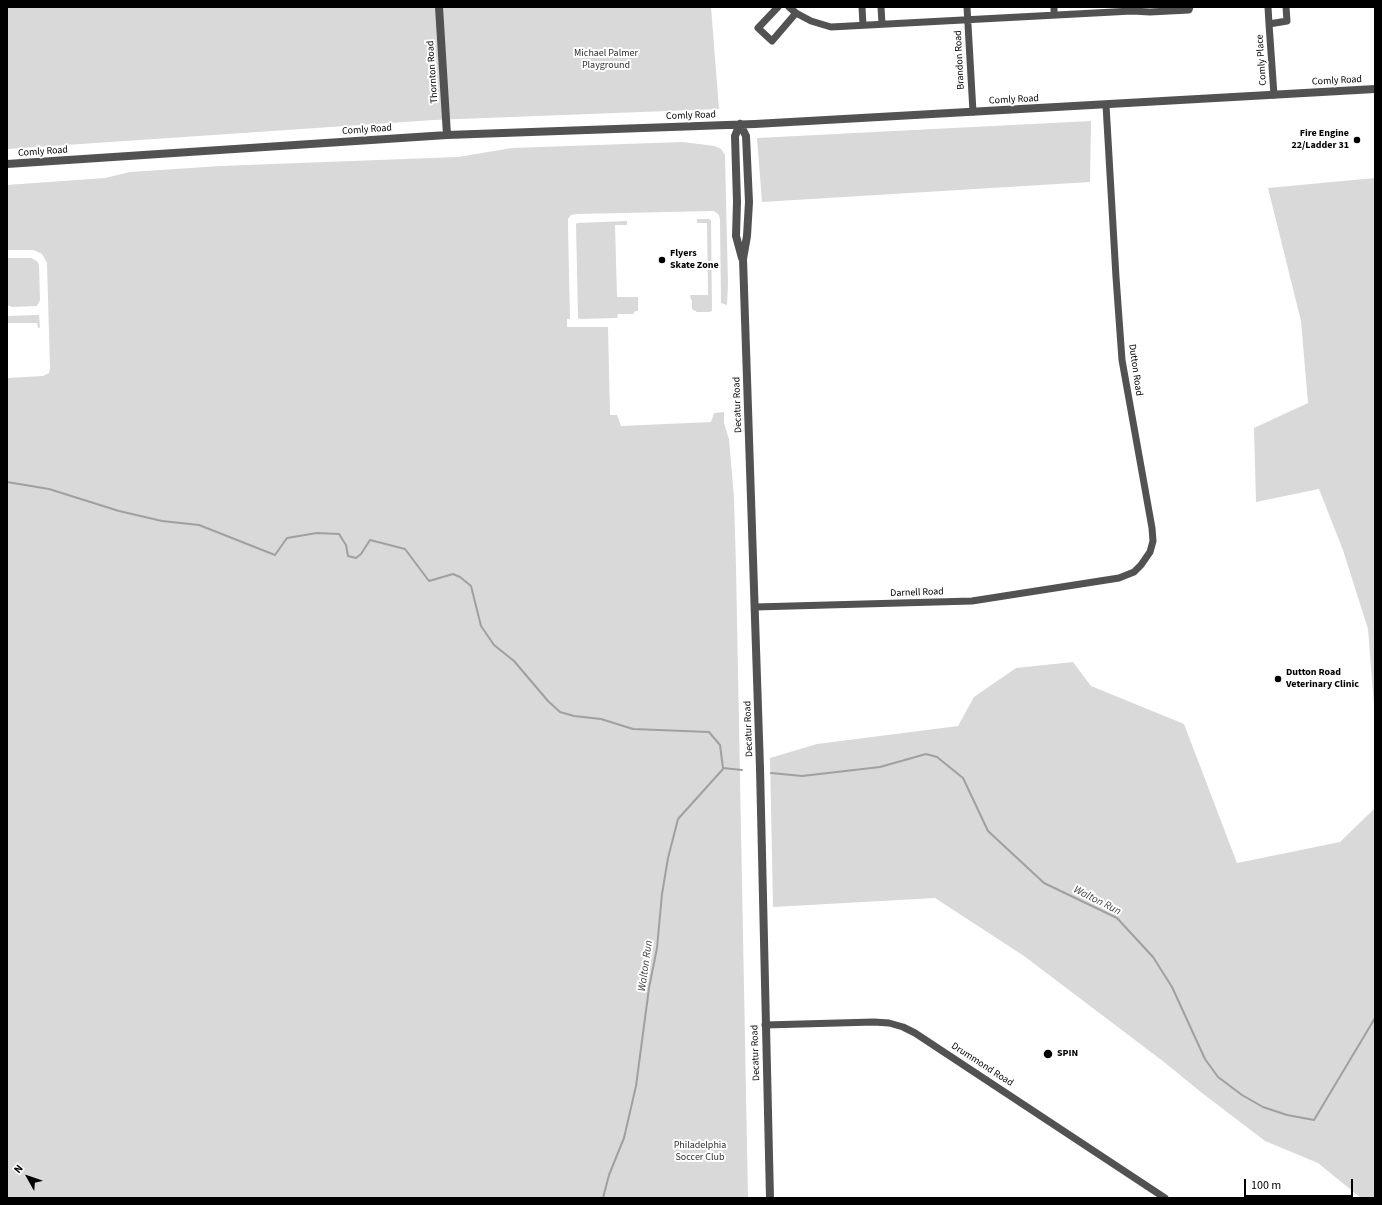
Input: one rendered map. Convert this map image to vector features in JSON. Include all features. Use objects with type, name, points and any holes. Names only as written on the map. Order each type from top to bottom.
[{"type":"street","name":"Thornton Road","points":[[439,7],[447,135]]},
{"type":"street","points":[[778,7],[758,28],[772,42],[796,13]]},
{"type":"street","points":[[789,7],[796,13],[811,21],[831,27],[1054,15],[1133,9],[1150,12],[1189,10],[1190,7]]},
{"type":"street","points":[[862,7],[863,25]]},
{"type":"street","points":[[881,7],[882,24]]},
{"type":"street","name":"Brandon Road","points":[[967,7],[973,112]]},
{"type":"street","points":[[1054,7],[1054,15]]},
{"type":"street","name":"Comly Place","points":[[1268,7],[1274,95]]},
{"type":"street","name":"Comly Place","points":[[1269,24],[1287,21],[1286,7]]},
{"type":"street","name":"Comly Road","points":[[7,164],[447,135],[740,124],[1375,89]]},
{"type":"street","name":"Dutton Road","points":[[1078,584],[1119,578],[1134,572],[1150,552],[1153,542],[1152,528],[1122,360],[1106,105]]},
{"type":"street","name":"Decatur Road","points":[[740,124],[735,136],[737,202],[736,236],[743,259]]},
{"type":"street","name":"Decatur Road","points":[[740,124],[746,136],[749,202],[747,236],[743,259],[760,768],[770,1198]]},
{"type":"street","name":"Darnell Road","points":[[755,607],[972,601],[1078,584]]},
{"type":"street","name":"Drummond Road","points":[[765,1025],[874,1022],[889,1023],[903,1027],[920,1036],[1165,1198]]},
{"type":"green space","name":"Michael Palmer Playground","points":[[7,7],[711,7],[719,109],[434,120],[7,149]]},
{"type":"green space","points":[[1091,121],[1090,182],[762,202],[757,138]]},
{"type":"green space","name":"Philadelphia Soccer Club","points":[[682,142],[715,146],[721,149],[725,155],[728,284],[727,305],[721,303],[720,220],[719,215],[714,211],[577,214],[571,215],[568,219],[570,319],[567,319],[567,327],[608,327],[610,415],[617,415],[621,426],[711,422],[714,413],[724,412],[724,423],[729,439],[734,498],[748,1198],[7,1198],[7,378],[43,376],[49,373],[50,368],[47,263],[42,254],[34,250],[7,250],[7,185],[105,178],[130,172],[220,166],[458,157],[512,148]]},
{"type":"green space","points":[[1375,178],[1375,719],[1368,629],[1343,550],[1319,489],[1256,502],[1254,428],[1308,403],[1301,321],[1268,188]]},
{"type":"green space","points":[[697,219],[711,220],[712,311],[709,312],[697,312],[692,309],[692,300],[690,295],[708,295],[707,223],[697,223]]},
{"type":"green space","points":[[627,221],[627,225],[615,225],[617,297],[638,297],[638,311],[635,311],[633,314],[618,314],[617,318],[580,319],[578,318],[576,224]]},
{"type":"green space","points":[[7,258],[31,258],[37,261],[39,265],[40,300],[37,306],[12,307],[7,305]]},
{"type":"green space","points":[[39,315],[39,328],[37,323],[7,323],[7,316]]},
{"type":"green space","points":[[1073,662],[1091,686],[1184,724],[1237,863],[1340,842],[1375,808],[1375,1198],[1361,1198],[1318,1163],[1265,1141],[1024,956],[935,898],[773,907],[770,758],[817,744],[958,726],[974,697],[1016,668]]},
{"type":"waterway","points":[[7,482],[49,489],[119,511],[162,521],[199,525],[275,555],[287,538],[317,533],[339,534],[346,545],[348,556],[356,558],[361,554],[370,540],[405,549],[429,581],[453,574],[460,577],[471,586],[481,626],[494,645],[514,661],[548,701],[560,712],[574,716],[601,719],[633,729],[709,732],[720,745],[723,768]]},
{"type":"waterway","name":"Walton Run","points":[[771,773],[802,776],[880,767],[926,754],[937,757],[963,778],[988,831],[1044,883],[1117,918],[1153,957],[1172,987],[1205,1059],[1218,1077],[1242,1095],[1263,1107],[1287,1115],[1314,1120],[1375,1018]]},
{"type":"waterway","name":"Walton Run","points":[[723,768],[742,770]]},
{"type":"waterway","name":"Walton Run","points":[[603,1198],[609,1175],[624,1138],[636,1086],[649,988],[657,948],[662,894],[668,858],[678,819],[723,769]]},
{"type":"place","name":"Fire Engine 22/Ladder 31","points":[[1357,140]]},
{"type":"place","name":"Flyers Skate Zone","points":[[662,260]]},
{"type":"place","name":"Dutton Road Veterinary Clinic","points":[[1278,679]]},
{"type":"place","name":"SPIN","points":[[1048,1054]]}]
